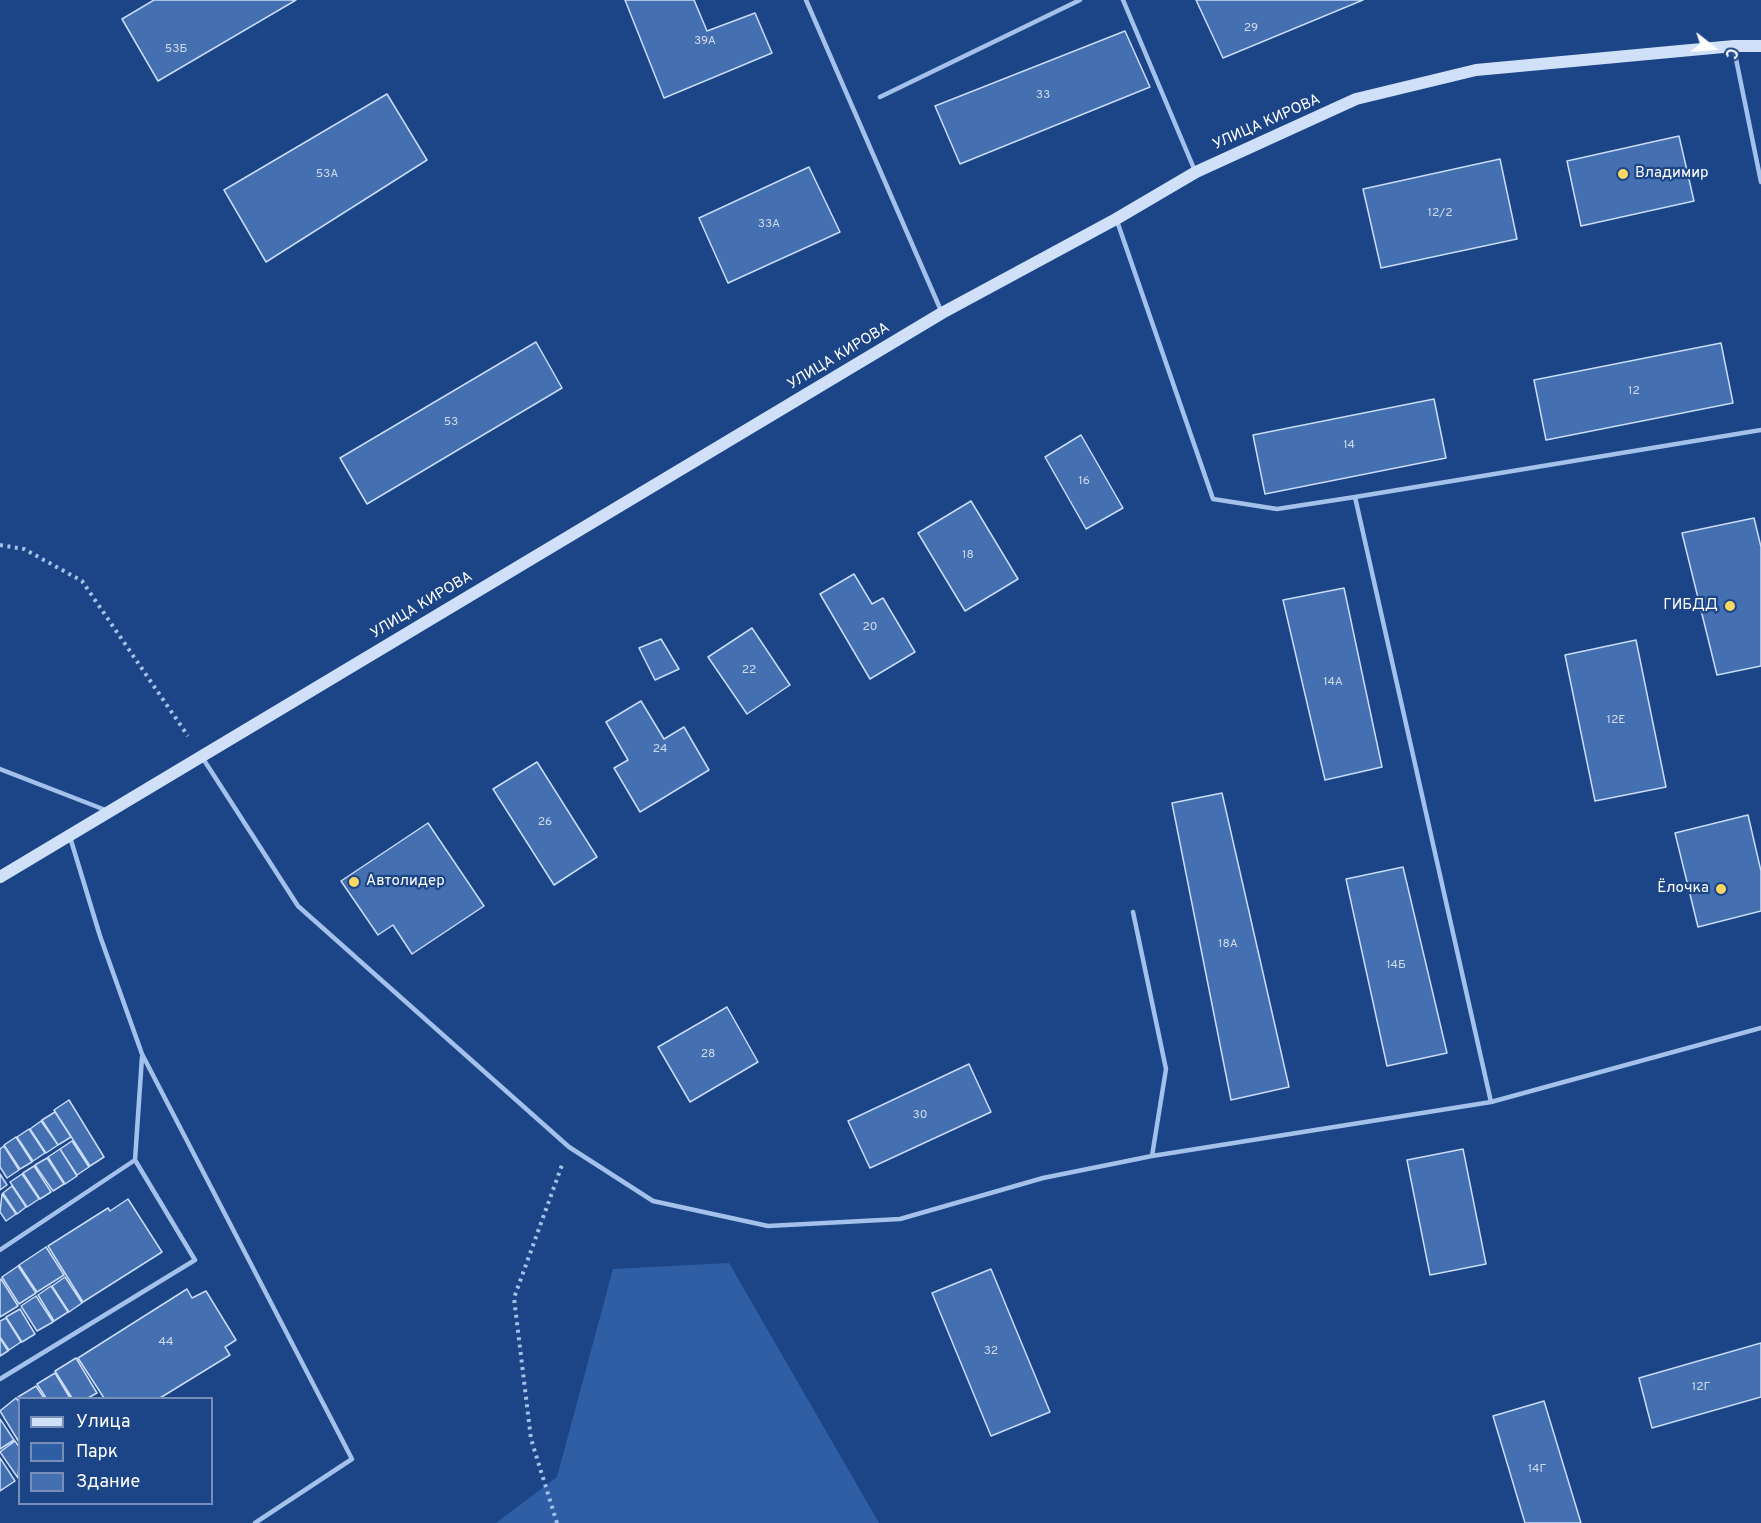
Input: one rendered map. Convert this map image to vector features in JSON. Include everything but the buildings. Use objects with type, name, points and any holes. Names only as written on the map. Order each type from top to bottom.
[{"type":"main road","name":"УЛИЦА КИРОВА","points":[[0,877],[942,313],[1116,219],[1196,172],[1356,99],[1465,73],[1734,46],[1761,46]]},
{"type":"lane","points":[[806,0],[942,313]]},
{"type":"lane","points":[[880,97],[1080,0]]},
{"type":"lane","points":[[1123,0],[1196,172]]},
{"type":"lane","points":[[1734,46],[1761,182]]},
{"type":"lane","points":[[1116,219],[1213,499],[1277,509],[1761,430]]},
{"type":"lane","points":[[1355,497],[1491,1102]]},
{"type":"lane","points":[[201,755],[298,906],[568,1147],[653,1201],[768,1226],[900,1219],[1043,1178],[1152,1156],[1491,1102],[1761,1028]]},
{"type":"lane","points":[[0,769],[108,811]]},
{"type":"lane","points":[[69,835],[100,936],[142,1054],[352,1459],[255,1523]]},
{"type":"lane","points":[[1133,912],[1166,1069],[1152,1156]]},
{"type":"lane","points":[[0,1379],[195,1260],[135,1160],[142,1054]]},
{"type":"lane","points":[[0,1250],[135,1160]]},
{"type":"path","points":[[0,545],[24,549],[82,581],[201,755]]},
{"type":"path","points":[[557,1523],[531,1439],[513,1298],[568,1147]]},
{"type":"green space","points":[[729,1263],[879,1523],[496,1523],[557,1477],[613,1269]]},
{"type":"place","name":"Владимир","points":[[1623,174]]},
{"type":"place","name":"ГИБДД","points":[[1730,606]]},
{"type":"place","name":"Автолидер","points":[[354,882]]},
{"type":"place","name":"Ёлочка","points":[[1721,889]]}]
